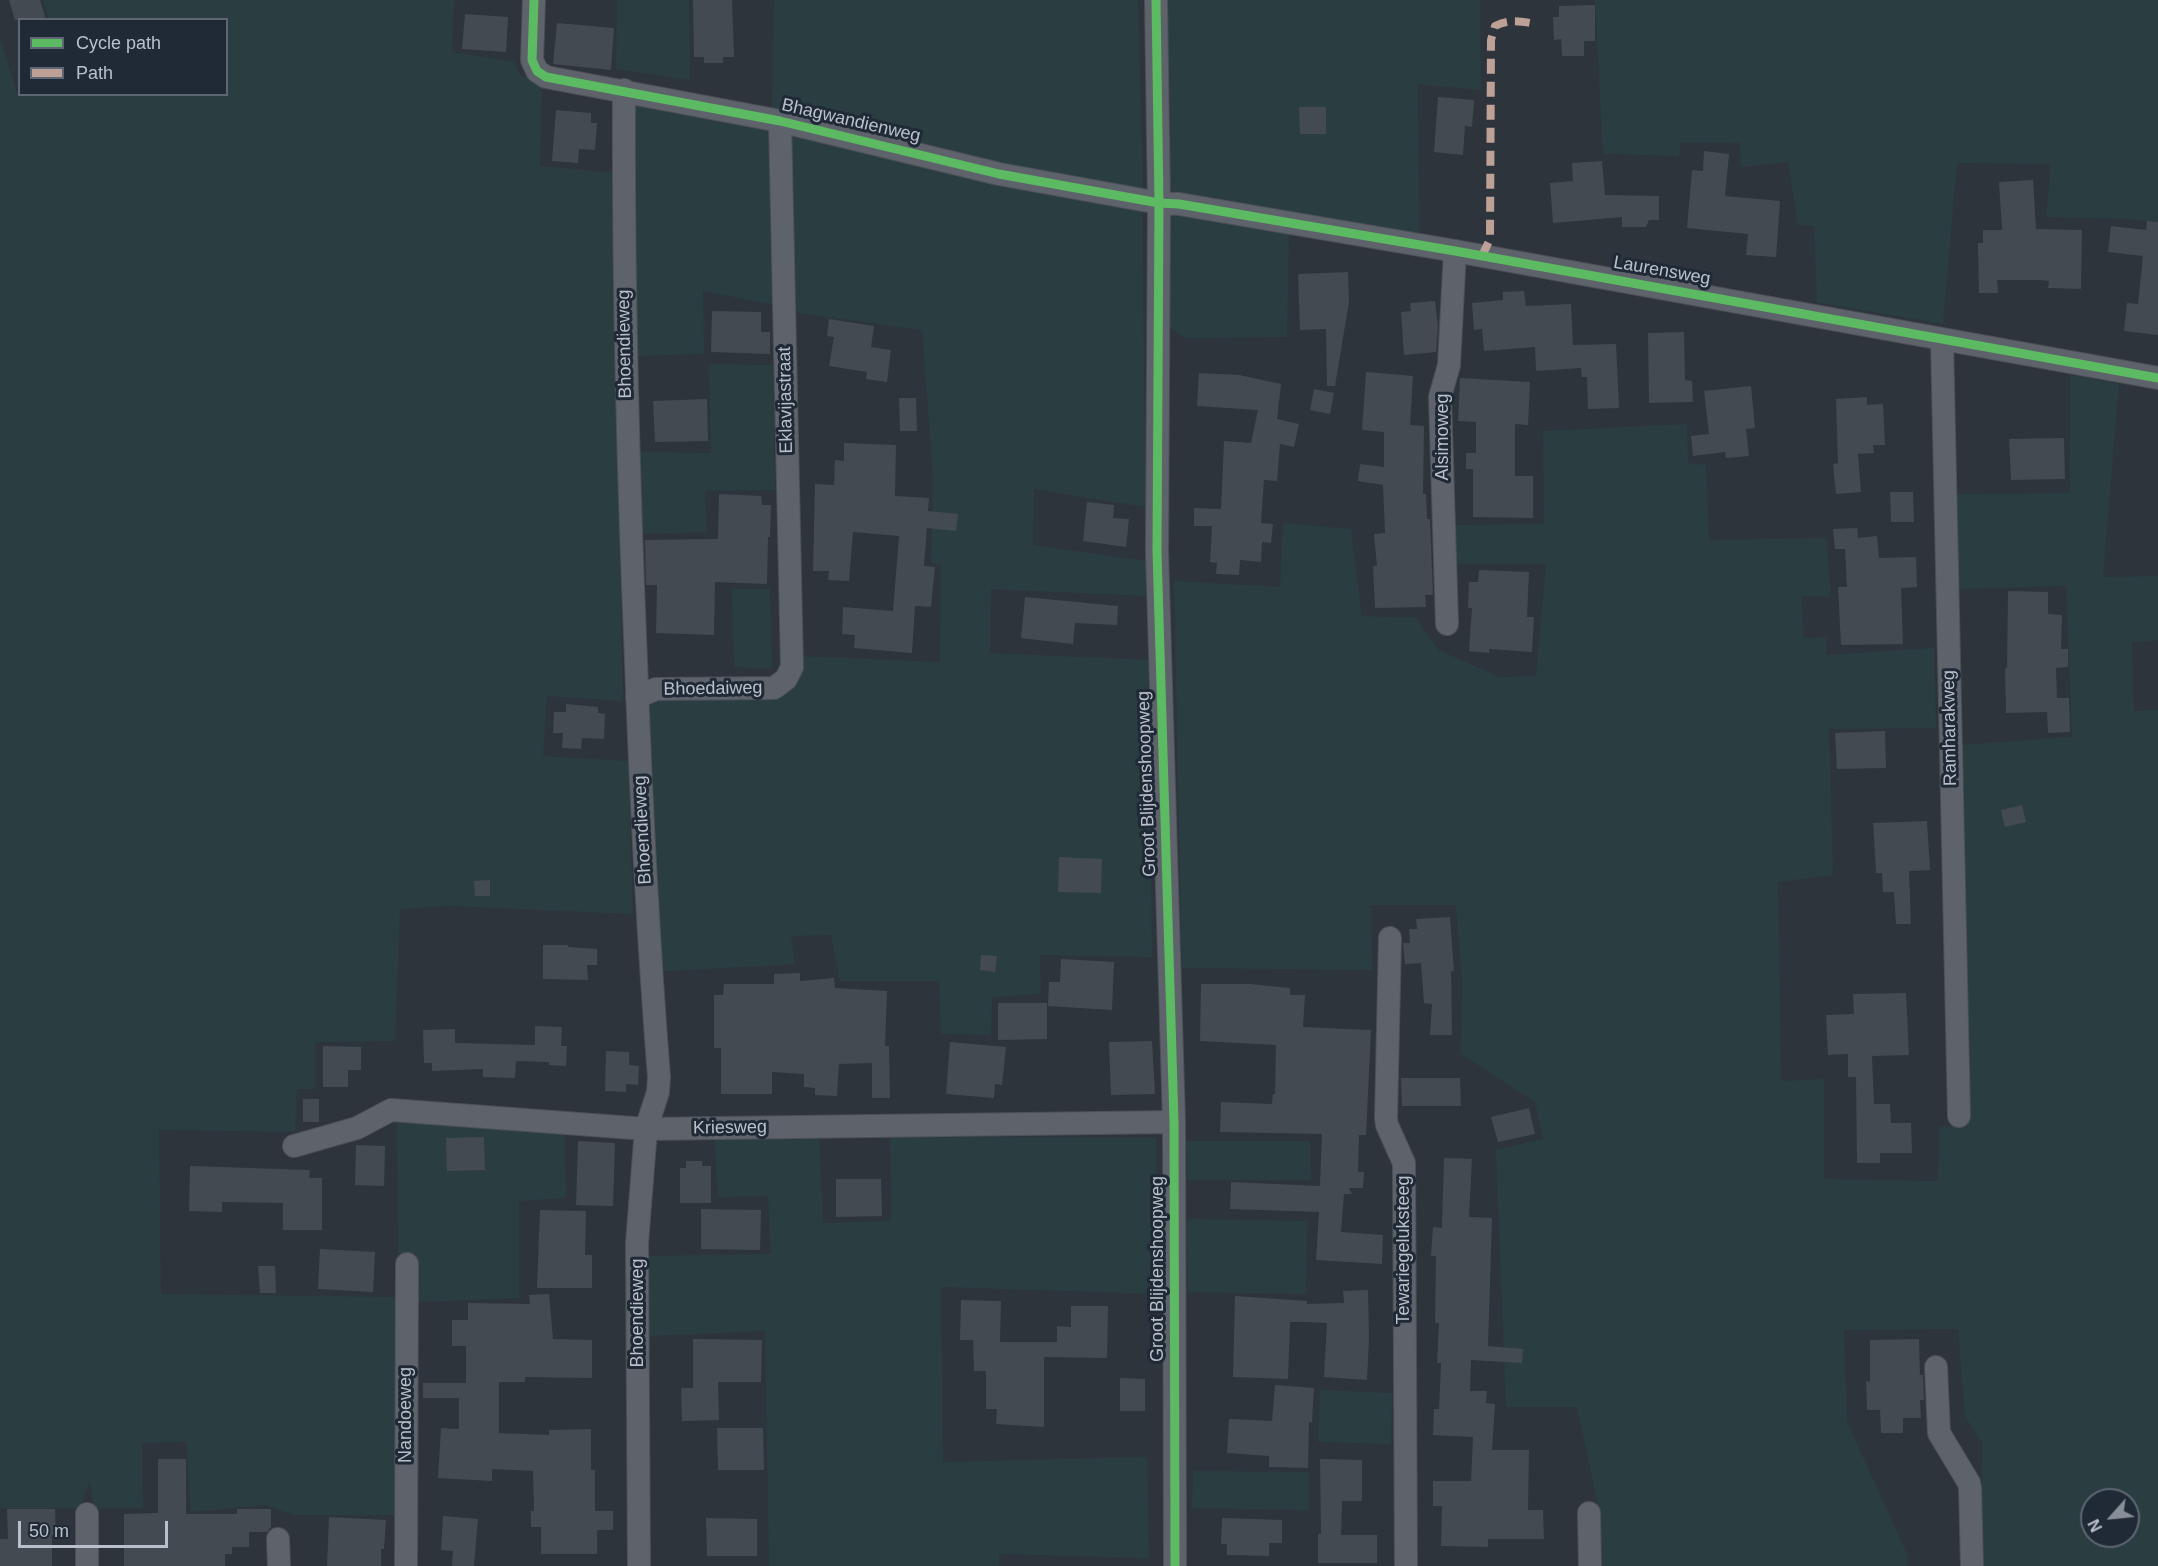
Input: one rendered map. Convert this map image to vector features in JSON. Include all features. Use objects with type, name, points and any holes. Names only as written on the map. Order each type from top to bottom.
[{"type":"street","name":"Bhagwandienweg","points":[[534,0],[532,60],[537,71],[546,77],[780,121],[999,174],[1159,203]]},
{"type":"street","name":"Groot Blijdenshoopweg","points":[[1156,0],[1159,203],[1157,551],[1174,1122],[1176,1566]]},
{"type":"street","name":"Bhoendieweg","points":[[624,90],[623,251],[629,513],[646,905],[659,1077],[656,1099],[646,1129],[637,1243],[639,1566]]},
{"type":"street","name":"Eklavijastraat","points":[[780,121],[792,667],[786,679]]},
{"type":"street","name":"Laurensweg","points":[[1159,203],[1179,204],[1455,251],[2158,378]]},
{"type":"street","name":"Alsimoweg","points":[[1447,624],[1440,397],[1449,365],[1455,251]]},
{"type":"street","name":"Ramharakweg","points":[[1942,340],[1959,1116]]},
{"type":"street","name":"Bhoedaiweg","points":[[637,697],[656,689],[774,688],[786,679]]},
{"type":"street","name":"Tewariegeluksteeg","points":[[1390,938],[1386,1118],[1404,1163],[1406,1566]]},
{"type":"street","name":"Kriesweg","points":[[294,1146],[357,1128],[391,1110],[646,1129],[1174,1122]]},
{"type":"street","name":"Nandoeweg","points":[[406,1566],[407,1264]]},
{"type":"street","points":[[1936,1367],[1939,1433],[1970,1488],[1972,1566]]},
{"type":"street","points":[[1590,1513],[1590,1566]]},
{"type":"street","points":[[87,1514],[87,1566]]},
{"type":"street","points":[[278,1539],[279,1566]]},
{"type":"green space","points":[[43,0],[454,0],[452,52],[514,62],[520,75],[542,81],[540,166],[613,173],[623,701],[547,696],[543,756],[628,761],[633,914],[451,906],[400,909],[395,1041],[315,1042],[315,1089],[297,1089],[295,1132],[159,1130],[161,1294],[396,1297],[399,1515],[294,1515],[265,1505],[191,1512],[186,1442],[142,1443],[143,1508],[94,1508],[90,1481],[79,1508],[0,1508],[0,38],[18,96],[228,96],[228,18],[49,18]]},
{"type":"green space","points":[[617,0],[689,0],[690,80],[616,69]]},
{"type":"green space","points":[[774,0],[1138,0],[1143,195],[772,111]]},
{"type":"green space","points":[[1168,0],[1480,0],[1481,90],[1418,84],[1419,234],[1185,196],[1170,189],[1167,175]]},
{"type":"green space","points":[[1595,0],[2158,0],[2158,222],[2046,217],[2051,164],[1957,163],[1943,324],[1817,302],[1814,226],[1798,225],[1788,162],[1741,167],[1740,143],[1681,142],[1679,156],[1603,154]]},
{"type":"green space","points":[[631,100],[774,129],[775,305],[703,291],[704,354],[636,356]]},
{"type":"green space","points":[[788,132],[1142,209],[1146,507],[1034,489],[1033,545],[1146,561],[1146,596],[991,589],[990,653],[1149,660],[1152,957],[1040,955],[1041,994],[992,997],[991,1035],[941,1034],[939,981],[840,981],[831,935],[791,936],[795,964],[654,972],[639,699],[780,692],[796,656],[940,662],[941,565],[931,563],[933,475],[922,330],[792,312]]},
{"type":"green space","points":[[1172,212],[1289,233],[1287,337],[1186,338],[1166,325],[1169,216]]},
{"type":"green space","points":[[709,364],[773,365],[775,490],[705,491],[707,532],[638,534],[639,452],[711,453]]},
{"type":"green space","points":[[2070,375],[2119,384],[2103,577],[2158,576],[2158,640],[2132,643],[2134,711],[2158,710],[2158,1566],[1981,1566],[1982,1442],[1965,1417],[1958,1329],[1844,1330],[1847,1422],[1907,1554],[1907,1566],[1599,1566],[1599,1510],[1577,1407],[1506,1407],[1496,1150],[1543,1139],[1535,1102],[1461,1054],[1462,982],[1456,905],[1371,905],[1372,970],[1182,968],[1174,581],[1280,587],[1283,523],[1351,529],[1362,616],[1415,618],[1439,650],[1499,677],[1536,676],[1546,564],[1451,564],[1450,525],[1544,524],[1543,431],[1687,424],[1688,463],[1706,465],[1709,540],[1826,538],[1831,597],[1802,596],[1803,638],[1827,637],[1826,655],[1934,648],[1936,728],[1829,729],[1833,875],[1778,882],[1781,1081],[1824,1079],[1824,1179],[1938,1181],[1939,1127],[1965,1125],[1960,745],[2072,737],[2066,586],[1956,589],[1953,494],[2070,493]]},
{"type":"green space","points":[[732,589],[770,589],[772,669],[734,667]]},
{"type":"green space","points":[[397,1123],[565,1126],[566,1198],[519,1201],[519,1298],[418,1302],[416,1254],[398,1253]]},
{"type":"green space","points":[[714,1131],[819,1133],[823,1223],[891,1221],[890,1137],[1156,1138],[1159,1294],[941,1287],[943,1462],[1147,1457],[1149,1558],[999,1554],[999,1566],[769,1566],[765,1331],[646,1336],[646,1256],[771,1254],[768,1196],[718,1197]]},
{"type":"green space","points":[[1186,1141],[1310,1141],[1311,1180],[1187,1180]]},
{"type":"green space","points":[[1187,1219],[1307,1221],[1306,1294],[1188,1292]]},
{"type":"green space","points":[[1320,1390],[1392,1393],[1391,1444],[1318,1442]]},
{"type":"green space","points":[[1193,1471],[1309,1472],[1309,1510],[1192,1508]]},
{"type":"building","points":[[9,0],[40,0],[45,18],[15,20]]},
{"type":"building","points":[[693,0],[732,0],[734,57],[723,57],[723,63],[704,63],[704,57],[694,57]]},
{"type":"building","points":[[1595,5],[1595,41],[1584,41],[1584,56],[1562,56],[1561,39],[1554,40],[1553,17],[1559,17],[1559,6]]},
{"type":"building","points":[[465,14],[508,17],[506,52],[462,49]]},
{"type":"building","points":[[557,23],[614,28],[611,70],[553,64]]},
{"type":"building","points":[[1438,97],[1474,100],[1472,127],[1465,126],[1463,155],[1434,152]]},
{"type":"building","points":[[1299,107],[1326,107],[1326,134],[1300,134]]},
{"type":"building","points":[[556,110],[591,113],[591,123],[597,123],[595,150],[579,149],[578,163],[552,161]]},
{"type":"building","points":[[1704,151],[1729,154],[1725,196],[1780,201],[1776,257],[1746,255],[1748,234],[1687,228],[1692,170],[1703,171]]},
{"type":"building","points":[[1602,161],[1605,195],[1659,196],[1659,220],[1649,220],[1646,227],[1622,227],[1622,217],[1553,223],[1550,183],[1573,181],[1572,163]]},
{"type":"building","points":[[2033,180],[2036,229],[2082,230],[2081,289],[2048,288],[2049,281],[2040,280],[1997,280],[1998,293],[1979,293],[1978,243],[1983,243],[1983,230],[2002,230],[1999,182]]},
{"type":"building","points":[[2147,221],[2158,222],[2158,335],[2124,331],[2127,303],[2138,304],[2143,256],[2108,252],[2111,226],[2146,230]]},
{"type":"building","points":[[1348,272],[1349,302],[1335,386],[1327,386],[1326,329],[1300,330],[1298,274]]},
{"type":"building","points":[[1524,291],[1526,306],[1571,304],[1573,345],[1616,344],[1619,408],[1588,409],[1587,377],[1582,377],[1581,368],[1536,371],[1535,347],[1484,351],[1482,329],[1474,330],[1472,303],[1503,300],[1503,292]]},
{"type":"building","points":[[1435,301],[1438,326],[1436,352],[1404,355],[1401,312],[1411,311],[1410,303]]},
{"type":"building","points":[[712,311],[761,312],[761,332],[770,332],[770,354],[711,352]]},
{"type":"building","points":[[829,319],[874,326],[871,347],[891,350],[887,382],[866,379],[867,372],[829,366],[834,337],[827,336]]},
{"type":"building","points":[[1684,332],[1685,380],[1692,381],[1693,402],[1649,403],[1648,333]]},
{"type":"building","points":[[1366,372],[1413,376],[1410,425],[1424,426],[1423,494],[1426,494],[1427,519],[1430,519],[1433,595],[1425,595],[1426,607],[1375,608],[1373,566],[1377,566],[1374,534],[1385,533],[1383,485],[1358,481],[1360,464],[1384,467],[1384,432],[1362,430]]},
{"type":"building","points":[[1199,373],[1239,375],[1281,384],[1277,419],[1299,424],[1294,447],[1280,444],[1277,481],[1264,480],[1261,523],[1273,524],[1271,543],[1262,542],[1261,562],[1240,560],[1239,575],[1216,574],[1217,563],[1210,562],[1212,526],[1194,526],[1194,508],[1221,509],[1224,441],[1251,443],[1258,410],[1197,406]]},
{"type":"building","points":[[1460,378],[1530,382],[1528,425],[1515,424],[1515,476],[1533,476],[1533,518],[1473,517],[1473,469],[1466,469],[1466,453],[1476,453],[1476,422],[1458,421]]},
{"type":"building","points":[[1751,386],[1755,428],[1746,429],[1749,456],[1726,458],[1725,452],[1693,456],[1691,436],[1709,434],[1704,391]]},
{"type":"building","points":[[1314,389],[1334,393],[1330,414],[1310,410]]},
{"type":"building","points":[[1867,397],[1867,405],[1883,404],[1885,445],[1873,445],[1874,453],[1858,454],[1861,492],[1836,494],[1833,464],[1838,463],[1836,399]]},
{"type":"building","points":[[899,398],[916,398],[917,431],[900,431]]},
{"type":"building","points":[[707,399],[708,441],[655,442],[653,401]]},
{"type":"building","points":[[2064,438],[2065,479],[2011,480],[2009,439]]},
{"type":"building","points":[[844,443],[896,445],[895,496],[929,498],[928,511],[958,514],[956,531],[927,528],[924,566],[935,567],[931,607],[915,606],[912,653],[854,648],[855,635],[842,634],[843,607],[893,611],[899,536],[853,532],[849,581],[828,580],[829,571],[813,571],[815,484],[834,485],[835,460],[844,461]]},
{"type":"building","points":[[1890,492],[1913,492],[1914,522],[1891,522]]},
{"type":"building","points":[[719,494],[761,496],[762,505],[771,505],[767,584],[715,582],[714,635],[656,633],[657,585],[646,585],[645,540],[718,539]]},
{"type":"building","points":[[1087,502],[1114,505],[1113,518],[1129,519],[1126,547],[1083,541]]},
{"type":"building","points":[[1857,528],[1858,538],[1877,536],[1879,558],[1916,557],[1917,587],[1901,588],[1903,644],[1841,645],[1838,587],[1847,587],[1845,549],[1835,549],[1833,529]]},
{"type":"building","points":[[1479,570],[1529,572],[1527,617],[1534,617],[1532,652],[1489,649],[1489,653],[1469,651],[1472,608],[1468,608],[1469,582],[1478,582]]},
{"type":"building","points":[[2008,591],[2048,592],[2048,614],[2062,615],[2061,649],[2068,649],[2068,667],[2056,668],[2057,698],[2069,698],[2070,732],[2048,733],[2047,712],[2006,713]]},
{"type":"building","points":[[1025,597],[1118,606],[1117,625],[1075,623],[1073,644],[1021,638]]},
{"type":"building","points":[[566,704],[598,707],[598,713],[605,714],[604,739],[582,738],[581,749],[562,748],[563,733],[553,733],[554,712],[566,712]]},
{"type":"building","points":[[1885,731],[1886,768],[1837,769],[1835,733]]},
{"type":"building","points":[[2022,805],[2026,822],[2005,827],[2001,810]]},
{"type":"building","points":[[1927,821],[1930,870],[1909,871],[1911,924],[1896,924],[1894,892],[1883,892],[1882,873],[1876,873],[1873,823]]},
{"type":"building","points":[[1059,857],[1102,859],[1101,893],[1058,892]]},
{"type":"building","points":[[490,880],[490,896],[475,896],[474,881]]},
{"type":"building","points":[[1450,917],[1454,971],[1451,971],[1452,1035],[1430,1035],[1432,1004],[1424,1003],[1421,963],[1405,964],[1403,943],[1410,943],[1409,929],[1417,929],[1416,919]]},
{"type":"building","points":[[543,945],[568,945],[568,947],[597,949],[597,965],[587,965],[588,980],[543,979]]},
{"type":"building","points":[[981,955],[997,956],[995,972],[980,970]]},
{"type":"building","points":[[1061,959],[1114,962],[1112,1010],[1048,1006],[1049,982],[1060,982]]},
{"type":"building","points":[[800,973],[800,981],[834,978],[835,988],[887,991],[885,1046],[889,1046],[890,1098],[872,1098],[872,1063],[839,1064],[837,1096],[815,1095],[815,1088],[804,1087],[804,1074],[772,1072],[772,1094],[721,1094],[721,1048],[714,1048],[714,995],[723,995],[724,984],[774,984],[774,974]]},
{"type":"building","points":[[1201,984],[1250,984],[1290,988],[1290,995],[1305,995],[1303,1027],[1371,1030],[1366,1135],[1359,1135],[1358,1172],[1364,1172],[1363,1188],[1349,1188],[1352,1194],[1344,1194],[1341,1232],[1383,1235],[1382,1264],[1316,1260],[1319,1212],[1230,1209],[1231,1182],[1320,1186],[1322,1134],[1220,1132],[1221,1102],[1272,1104],[1273,1094],[1275,1094],[1276,1045],[1200,1041]]},
{"type":"building","points":[[1906,993],[1909,1055],[1872,1056],[1874,1104],[1890,1104],[1891,1123],[1911,1123],[1912,1153],[1880,1153],[1880,1163],[1857,1163],[1856,1077],[1848,1077],[1848,1054],[1828,1055],[1826,1015],[1854,1014],[1853,994]]},
{"type":"building","points":[[998,1003],[1047,1003],[1047,1039],[998,1040]]},
{"type":"building","points":[[535,1026],[562,1027],[561,1046],[567,1046],[566,1066],[549,1065],[549,1062],[516,1061],[515,1078],[483,1077],[483,1069],[432,1071],[432,1063],[424,1063],[423,1030],[455,1029],[455,1043],[535,1045]]},
{"type":"building","points":[[1152,1041],[1155,1094],[1111,1095],[1109,1042]]},
{"type":"building","points":[[950,1042],[1006,1047],[1002,1085],[995,1084],[994,1098],[946,1094]]},
{"type":"building","points":[[323,1046],[361,1047],[361,1070],[348,1070],[348,1087],[323,1087]]},
{"type":"building","points":[[606,1051],[629,1052],[629,1065],[639,1066],[638,1085],[626,1084],[626,1092],[605,1091]]},
{"type":"building","points":[[1401,1078],[1460,1078],[1461,1106],[1402,1106]]},
{"type":"building","points":[[303,1099],[319,1099],[319,1122],[303,1122]]},
{"type":"building","points":[[1529,1108],[1535,1134],[1498,1142],[1491,1117]]},
{"type":"building","points":[[484,1137],[485,1170],[447,1171],[446,1138]]},
{"type":"building","points":[[578,1141],[615,1143],[613,1206],[576,1205]]},
{"type":"building","points":[[356,1145],[385,1146],[384,1186],[355,1185]]},
{"type":"building","points":[[1444,1158],[1472,1159],[1469,1217],[1492,1218],[1488,1346],[1523,1349],[1522,1363],[1471,1360],[1470,1391],[1487,1391],[1486,1403],[1495,1404],[1492,1450],[1529,1450],[1528,1510],[1543,1510],[1544,1539],[1488,1539],[1488,1547],[1441,1546],[1442,1506],[1433,1506],[1433,1481],[1471,1481],[1473,1437],[1433,1435],[1434,1409],[1439,1409],[1441,1363],[1437,1363],[1439,1323],[1435,1323],[1436,1256],[1431,1256],[1433,1227],[1442,1228]]},
{"type":"building","points":[[686,1161],[702,1161],[702,1166],[711,1166],[711,1203],[680,1203],[680,1168],[686,1168]]},
{"type":"building","points":[[190,1166],[310,1170],[309,1178],[322,1178],[322,1230],[283,1230],[283,1203],[222,1202],[222,1212],[189,1211]]},
{"type":"building","points":[[836,1179],[881,1179],[882,1216],[836,1217]]},
{"type":"building","points":[[701,1209],[761,1210],[760,1250],[701,1249]]},
{"type":"building","points":[[540,1210],[586,1211],[585,1255],[592,1255],[592,1288],[537,1288]]},
{"type":"building","points":[[320,1249],[375,1252],[373,1292],[318,1289]]},
{"type":"building","points":[[258,1266],[275,1266],[276,1293],[260,1293]]},
{"type":"building","points":[[1368,1290],[1367,1380],[1324,1377],[1327,1323],[1307,1322],[1290,1322],[1288,1379],[1233,1377],[1235,1296],[1307,1301],[1307,1304],[1344,1303],[1343,1291]]},
{"type":"building","points":[[549,1294],[553,1339],[592,1340],[592,1378],[525,1377],[525,1382],[499,1382],[499,1433],[549,1435],[549,1430],[591,1429],[591,1470],[595,1470],[595,1511],[613,1511],[613,1530],[597,1530],[597,1554],[541,1554],[541,1527],[531,1527],[531,1511],[534,1511],[533,1471],[492,1469],[492,1481],[438,1478],[441,1428],[459,1429],[459,1398],[423,1398],[423,1383],[466,1383],[466,1346],[452,1346],[452,1320],[468,1320],[468,1303],[530,1304],[529,1295]]},
{"type":"building","points":[[961,1300],[1001,1301],[1000,1342],[1057,1342],[1057,1326],[1071,1327],[1071,1306],[1108,1306],[1107,1358],[1044,1357],[1044,1427],[996,1424],[997,1409],[986,1409],[986,1371],[974,1371],[973,1340],[960,1340]]},
{"type":"building","points":[[693,1339],[762,1340],[761,1382],[718,1382],[719,1420],[682,1421],[681,1388],[693,1388]]},
{"type":"building","points":[[1919,1339],[1920,1375],[1923,1375],[1924,1400],[1920,1400],[1921,1418],[1903,1418],[1903,1433],[1881,1433],[1880,1410],[1867,1410],[1866,1381],[1870,1382],[1870,1340]]},
{"type":"building","points":[[1120,1378],[1145,1379],[1145,1411],[1120,1411]]},
{"type":"building","points":[[1275,1385],[1314,1388],[1312,1423],[1309,1422],[1308,1468],[1269,1467],[1269,1456],[1227,1453],[1229,1419],[1272,1421]]},
{"type":"building","points":[[717,1428],[763,1428],[764,1470],[718,1470]]},
{"type":"building","points":[[158,1459],[186,1459],[186,1514],[237,1514],[237,1509],[271,1509],[271,1527],[267,1532],[249,1532],[249,1547],[232,1547],[232,1554],[225,1554],[225,1566],[124,1566],[124,1514],[158,1513]]},
{"type":"building","points":[[1320,1459],[1362,1460],[1362,1501],[1342,1501],[1341,1535],[1377,1535],[1377,1563],[1318,1563],[1318,1534],[1321,1534]]},
{"type":"building","points":[[7,1509],[55,1509],[56,1535],[52,1535],[52,1566],[0,1566],[0,1539],[8,1539]]},
{"type":"building","points":[[443,1516],[478,1519],[474,1566],[452,1566],[453,1551],[441,1550]]},
{"type":"building","points":[[329,1517],[386,1520],[384,1549],[381,1549],[381,1566],[327,1566]]},
{"type":"building","points":[[706,1518],[757,1519],[757,1556],[707,1556]]},
{"type":"building","points":[[1222,1518],[1282,1520],[1282,1543],[1269,1543],[1269,1556],[1227,1555],[1227,1544],[1221,1544]]},
{"type":"marked path","points":[[1482,256],[1490,239],[1491,40],[1495,26],[1505,22],[1536,24]]},
{"type":"cycle path","points":[[534,0],[532,60],[537,71],[546,77],[780,121],[999,174],[1159,203],[1179,204],[1455,251],[2158,378]]},
{"type":"cycle path","points":[[1156,0],[1159,203],[1157,551],[1174,1122],[1175,1566]]}]
